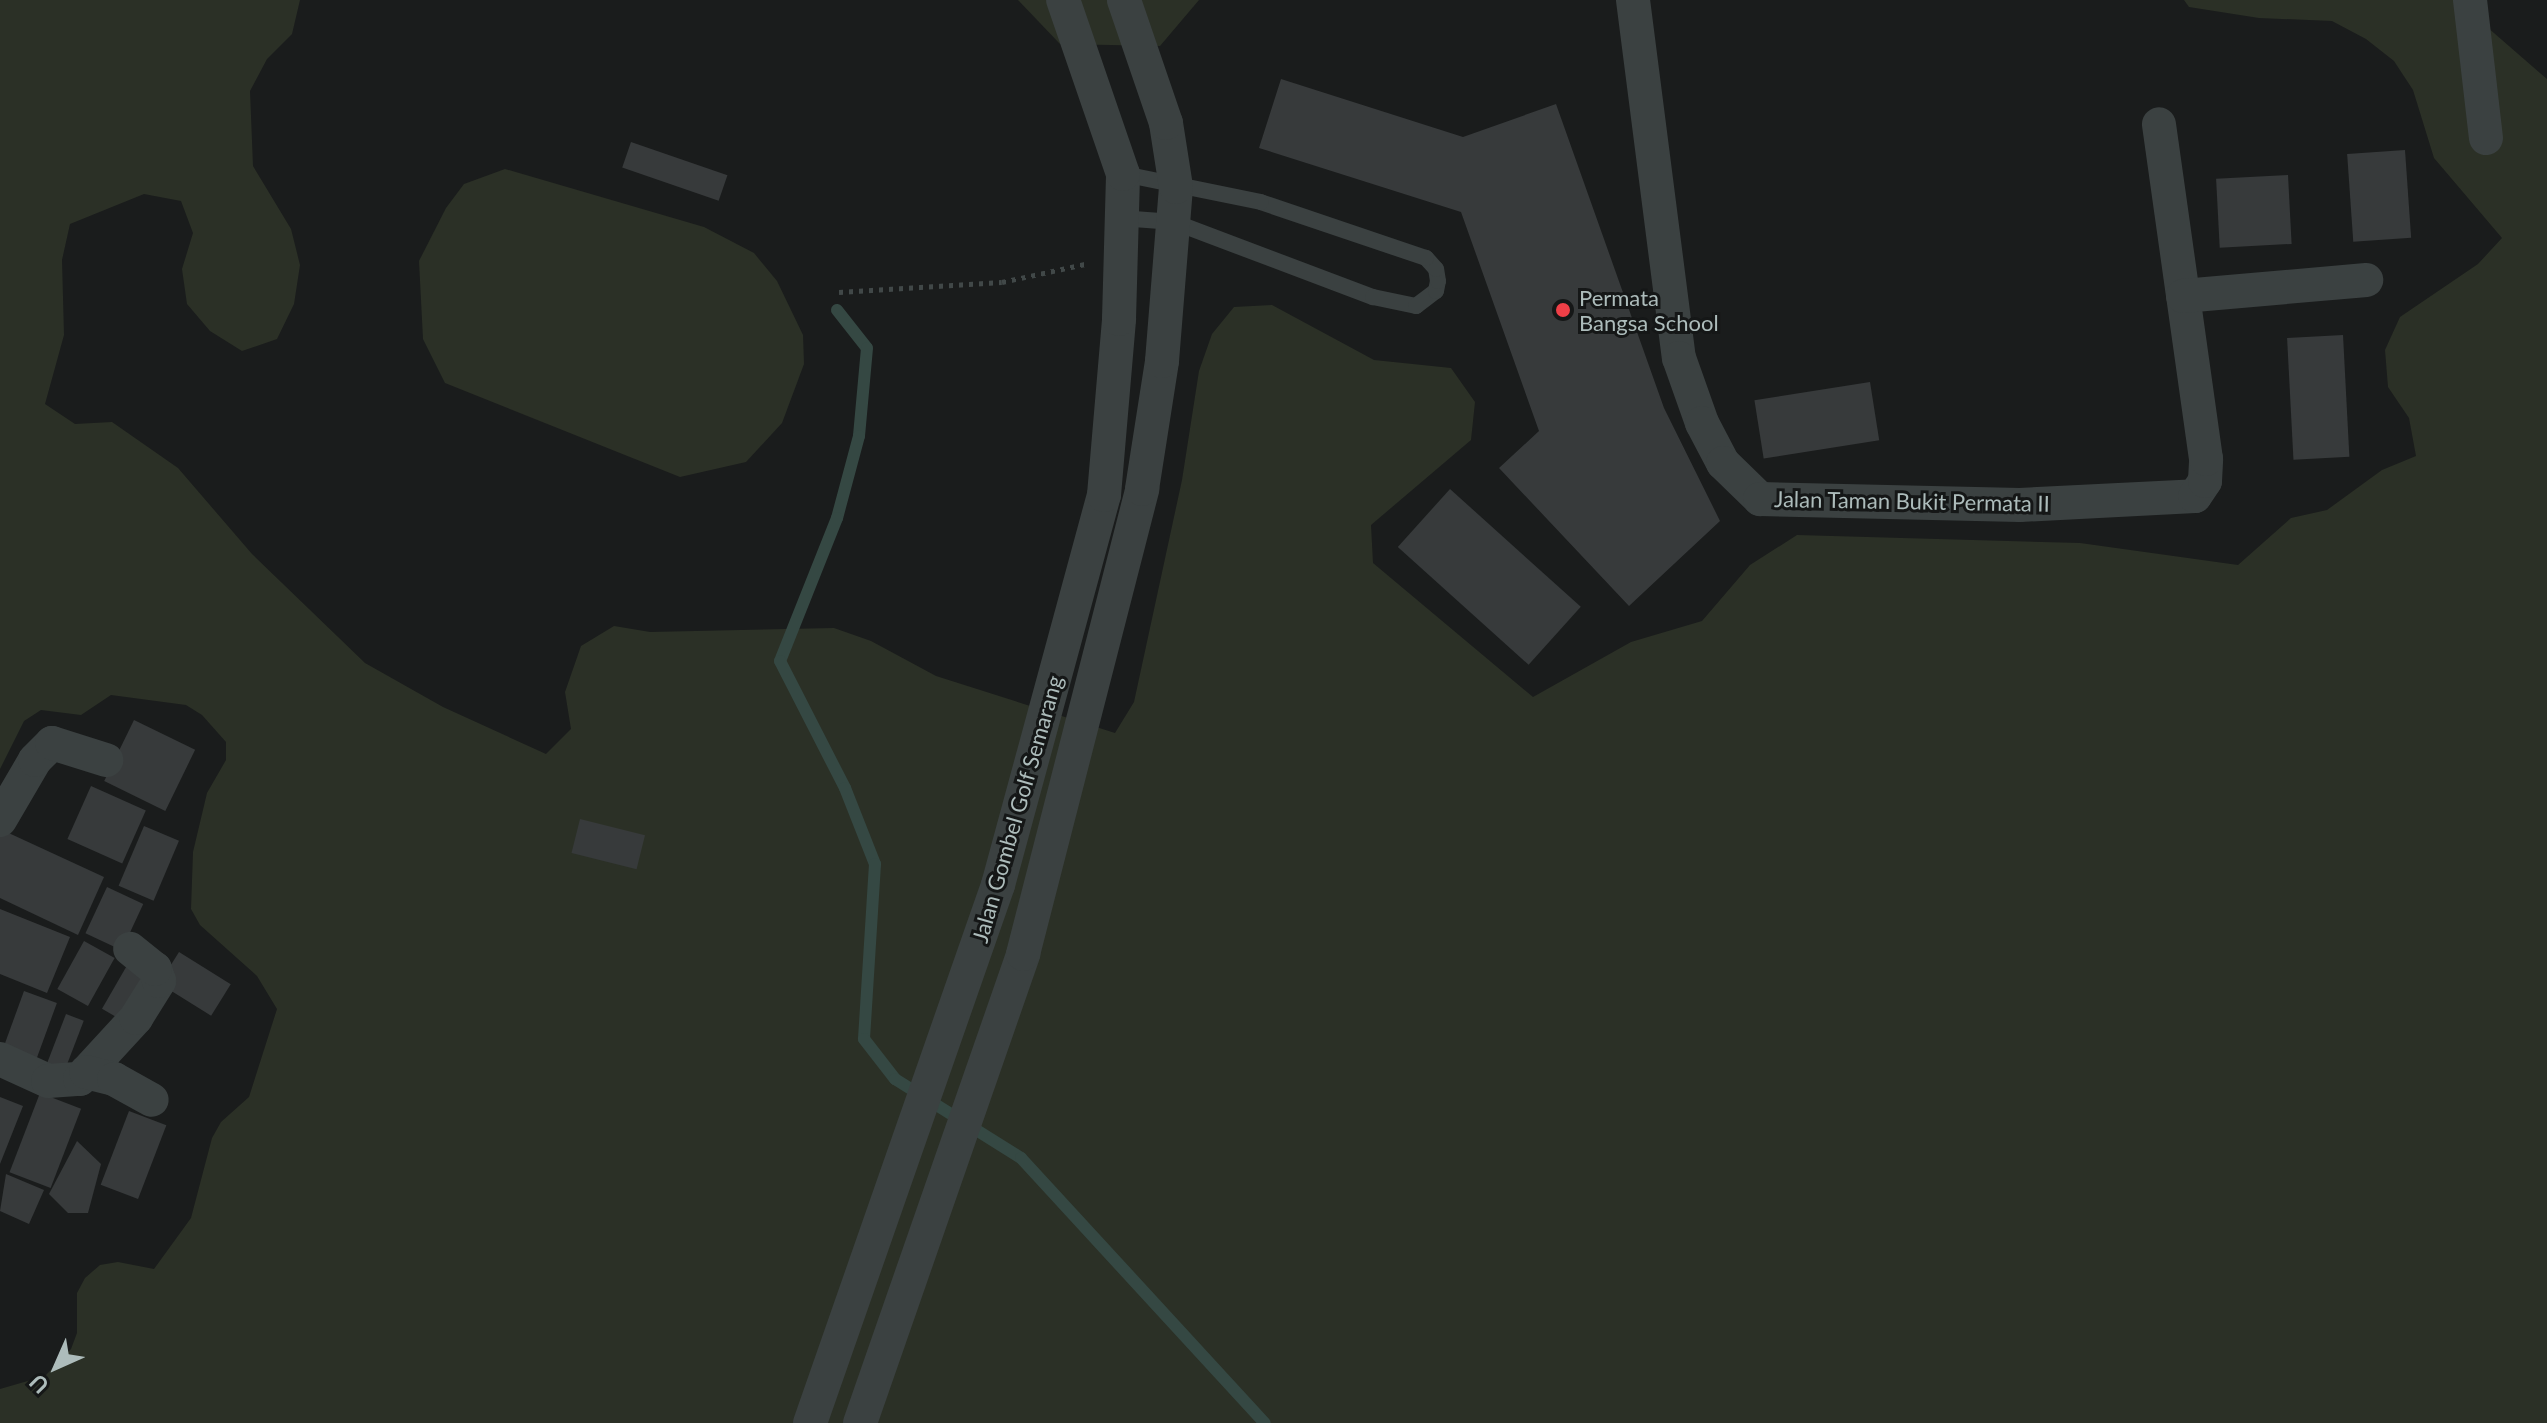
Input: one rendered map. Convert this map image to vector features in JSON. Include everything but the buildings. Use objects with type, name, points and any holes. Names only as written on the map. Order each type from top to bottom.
[{"type":"street","name":"Jalan Gombel Golf Semarang","points":[[810,1423],[998,885],[1104,495],[1121,257],[1123,174],[1063,0]]},
{"type":"street","name":"Jalan Gombel Golf Semarang","points":[[860,1423],[976,1095],[1056,837],[1142,489],[1162,361],[1176,187],[1166,123],[1124,0]]},
{"type":"street","name":"Jalan Taman Bukit Permata II","points":[[1633,0],[1679,358],[1702,423],[1723,463],[1760,499],[2020,505],[2195,496],[2205,481],[2206,459],[2159,124]]},
{"type":"street","points":[[2470,0],[2486,138]]},
{"type":"street","points":[[2183,296],[2366,280]]},
{"type":"street","points":[[0,820],[35,760],[52,743],[106,760]]},
{"type":"street","points":[[0,1059],[64,1084],[86,1072],[136,1018],[159,981],[155,969],[130,949]]},
{"type":"street","points":[[86,1072],[114,1079],[152,1100]]},
{"type":"street","points":[[929,1086],[976,1095]]},
{"type":"lane","points":[[1120,218],[1174,222],[1373,297],[1416,306],[1436,291],[1436,269],[1426,258],[1221,190],[1176,187],[1123,174]]},
{"type":"path","points":[[839,292],[1002,282],[1121,257]]},
{"type":"shaded area","points":[[0,0],[300,0],[292,34],[267,59],[250,91],[253,166],[291,229],[300,265],[294,304],[277,339],[242,351],[210,331],[187,304],[182,269],[193,233],[181,201],[144,194],[70,224],[62,260],[64,335],[45,404],[75,424],[112,422],[178,468],[252,554],[365,663],[443,707],[546,754],[571,729],[565,692],[581,646],[614,626],[650,632],[834,628],[871,641],[936,676],[1115,733],[1134,702],[1182,480],[1199,371],[1212,334],[1234,307],[1272,305],[1374,360],[1451,368],[1475,402],[1471,440],[1371,525],[1373,563],[1533,697],[1631,642],[1702,621],[1750,565],[1797,535],[2080,543],[2238,565],[2291,518],[2327,510],[2382,470],[2416,456],[2409,418],[2388,387],[2385,350],[2400,317],[2478,264],[2502,238],[2434,158],[2413,90],[2394,61],[2366,39],[2332,21],[2259,18],[2189,7],[2184,0],[2456,0],[2547,79],[2547,1423],[0,1423],[0,1389],[45,1376],[71,1349],[77,1333],[77,1293],[85,1278],[100,1265],[118,1262],[154,1269],[191,1218],[212,1138],[221,1122],[249,1097],[277,1009],[257,976],[200,925],[191,909],[193,852],[207,793],[226,760],[226,742],[202,715],[186,705],[111,695],[81,715],[41,710],[24,721],[0,769]]},
{"type":"shaded area","points":[[1018,0],[1199,0],[1160,46],[1060,44]]},
{"type":"shaded area","points":[[505,169],[704,227],[754,253],[777,281],[803,335],[804,364],[782,423],[746,462],[680,477],[445,383],[423,339],[419,261],[446,208],[464,184]]},
{"type":"waterway","points":[[837,310],[867,348],[859,436],[837,518],[780,661],[845,788],[875,864],[864,1039],[895,1079],[1021,1158],[1265,1423]]},
{"type":"place","name":"Permata Bangsa School","points":[[1563,310]]}]
